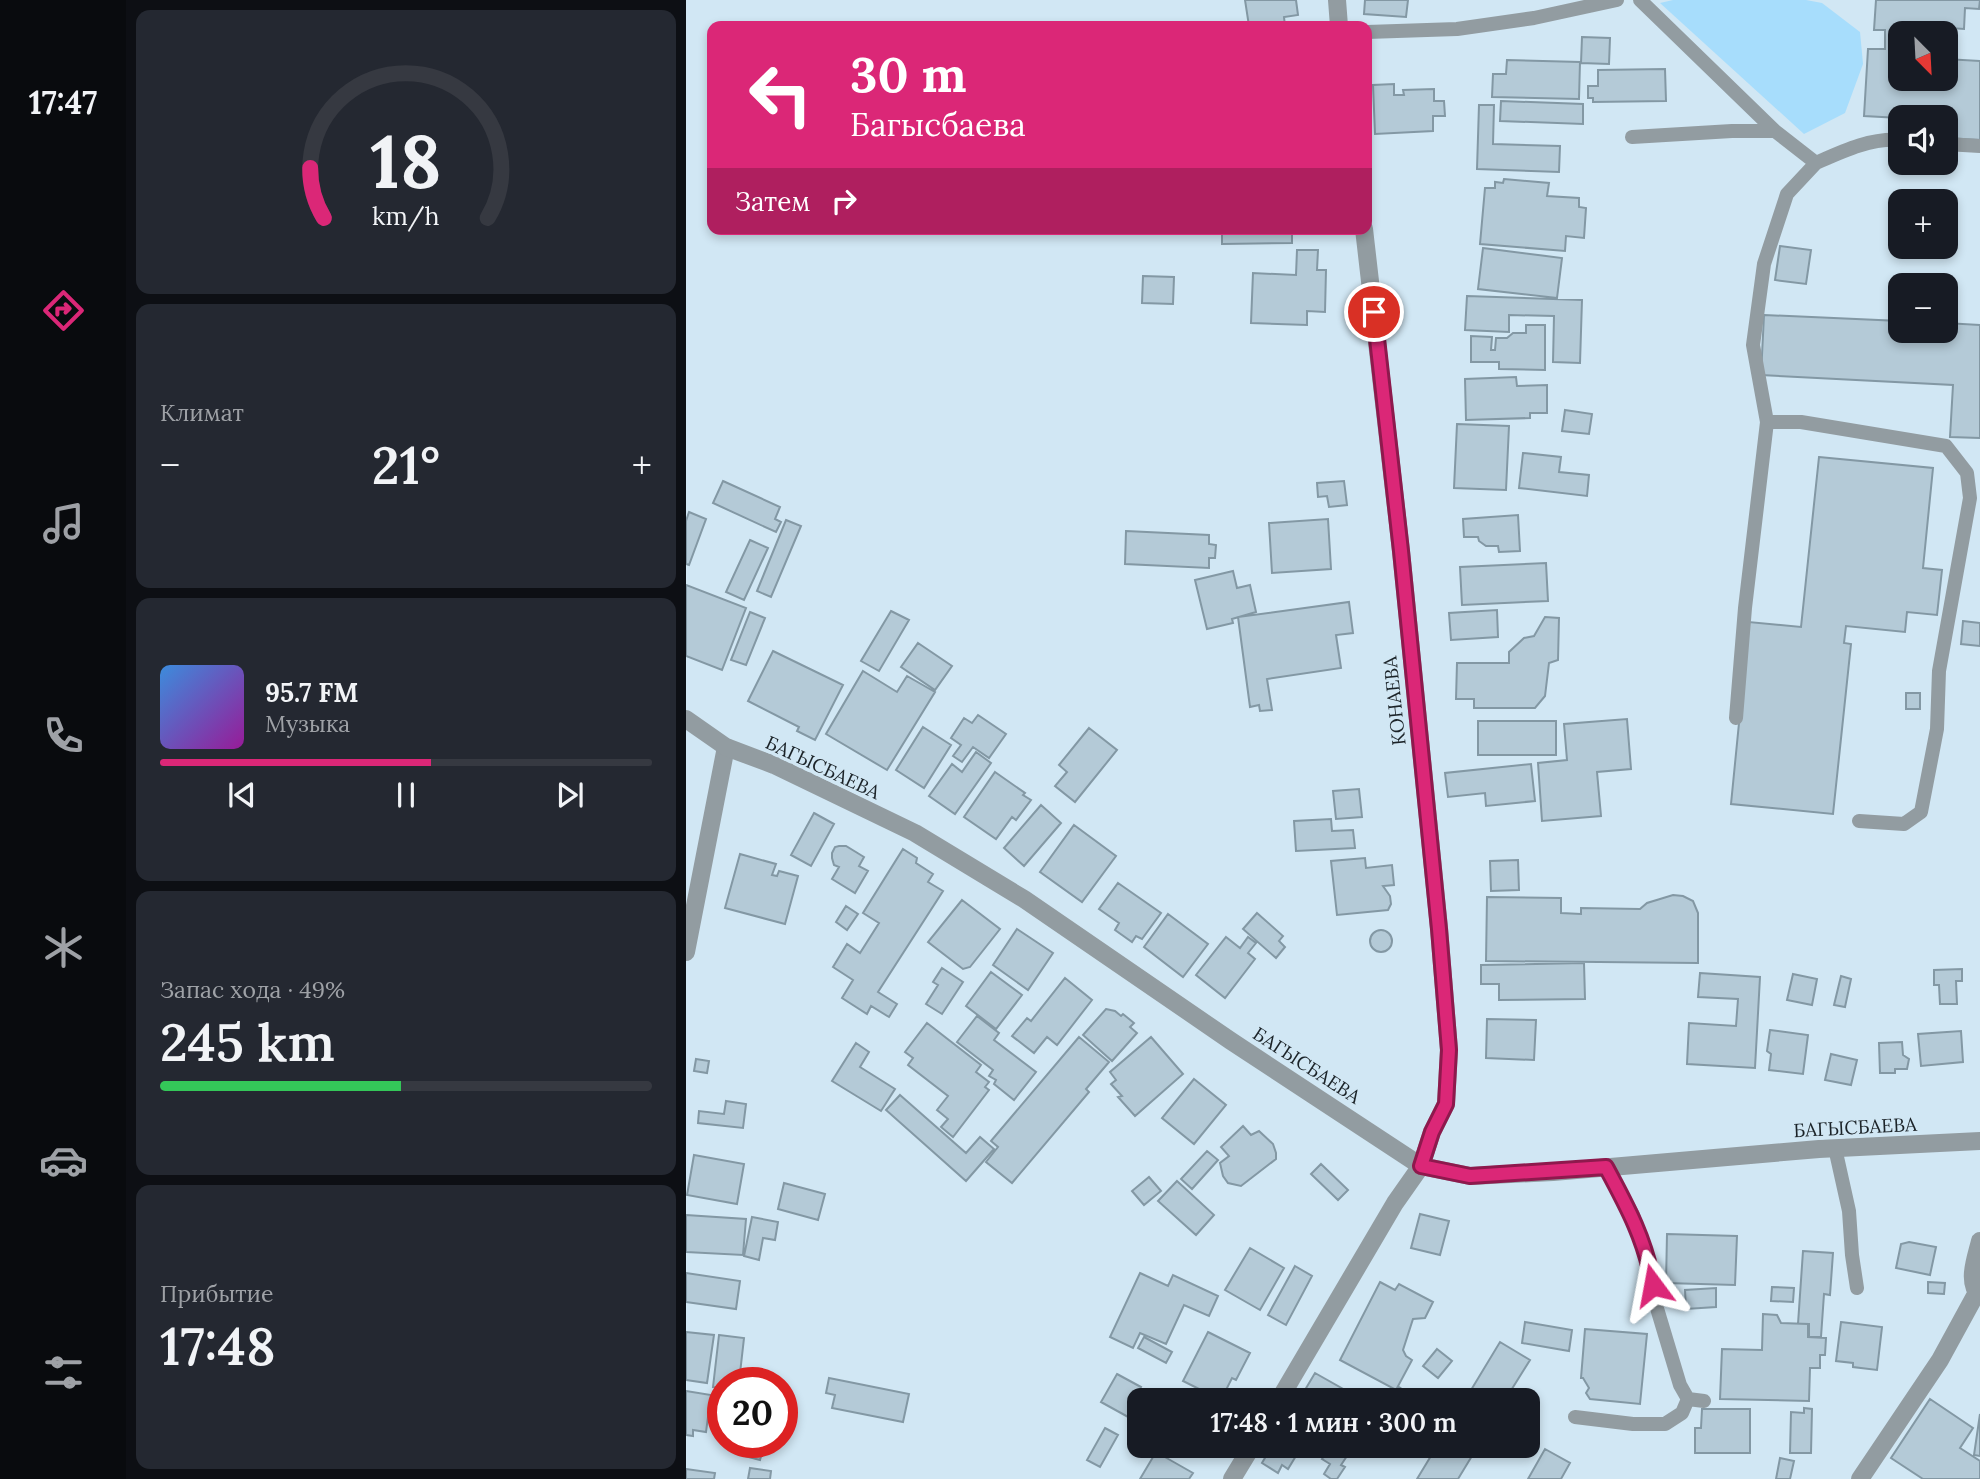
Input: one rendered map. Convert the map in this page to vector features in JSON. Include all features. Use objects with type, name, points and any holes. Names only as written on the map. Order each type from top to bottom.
[{"type":"street","points":[[1337,0],[1339,21]]},
{"type":"street","name":"КОНАЕВА","points":[[1286,1388],[1395,1203],[1421,1166],[1432,1132],[1446,1104],[1449,1050],[1439,929],[1401,551],[1365,235]]},
{"type":"street","name":"БАГЫСБАЕВА","points":[[686,719],[726,747],[774,765],[926,840],[1024,899],[1231,1041],[1421,1166],[1470,1176],[1835,1148],[1980,1141]]},
{"type":"street","points":[[686,952],[726,747]]},
{"type":"street","points":[[1860,1479],[1940,1360],[1978,1295],[1972,1280],[1980,1241]]},
{"type":"street","points":[[1232,1479],[1245,1458]]},
{"type":"lane","points":[[1372,32],[1457,29],[1534,18],[1617,0]]},
{"type":"lane","points":[[1640,0],[1775,131],[1816,163]]},
{"type":"lane","points":[[1632,137],[1775,131]]},
{"type":"lane","points":[[1736,718],[1745,608],[1767,422],[1753,345],[1764,264],[1787,194],[1816,163],[1860,145],[1888,139]]},
{"type":"lane","points":[[1958,145],[1980,146]]},
{"type":"lane","points":[[1767,422],[1801,422],[1946,446],[1966,473],[1969,486],[1970,498],[1939,671],[1937,729],[1921,812],[1904,824],[1859,821]]},
{"type":"lane","points":[[1835,1148],[1849,1211],[1857,1287]]},
{"type":"lane","points":[[1606,1167],[1633,1215],[1650,1265],[1656,1305],[1680,1385],[1688,1399]]},
{"type":"lane","points":[[1688,1399],[1704,1401]]},
{"type":"lane","points":[[1575,1417],[1633,1424],[1665,1424],[1682,1413],[1688,1399]]},
{"type":"shaded area","points":[[1673,0],[1806,0],[1822,3],[1860,32],[1863,64],[1845,113],[1804,134],[1660,3]]},
{"type":"building","points":[[1245,0],[1296,0],[1298,15],[1284,17],[1284,21],[1248,21]]},
{"type":"building","points":[[1365,0],[1408,0],[1406,17],[1364,14]]},
{"type":"building","points":[[1876,0],[1980,0],[1979,9],[1965,8],[1964,29],[1958,29],[1958,21],[1888,21],[1888,91],[1958,91],[1958,60],[1980,61],[1980,140],[1958,139],[1958,105],[1888,105],[1888,117],[1864,116],[1868,49],[1885,49],[1885,30],[1874,30]]},
{"type":"building","points":[[1582,37],[1610,38],[1609,64],[1581,63]]},
{"type":"building","points":[[1507,60],[1580,62],[1579,99],[1492,97],[1493,74],[1506,74]]},
{"type":"building","points":[[1665,69],[1666,101],[1593,102],[1593,98],[1588,98],[1588,86],[1598,86],[1598,70]]},
{"type":"building","points":[[1394,84],[1394,95],[1404,95],[1403,90],[1434,89],[1434,101],[1444,101],[1445,116],[1433,116],[1433,131],[1375,134],[1373,85]]},
{"type":"building","points":[[1501,101],[1583,104],[1583,124],[1500,121]]},
{"type":"building","points":[[1479,105],[1494,105],[1493,144],[1560,146],[1559,172],[1477,169]]},
{"type":"building","points":[[1504,179],[1549,183],[1547,196],[1579,198],[1579,207],[1586,208],[1584,238],[1566,236],[1565,251],[1480,244],[1485,188],[1495,188],[1495,182],[1503,183]]},
{"type":"building","points":[[1222,235],[1292,235],[1292,243],[1222,244]]},
{"type":"building","points":[[1780,246],[1811,250],[1806,284],[1775,280]]},
{"type":"building","points":[[1483,248],[1562,258],[1557,298],[1478,289]]},
{"type":"building","points":[[1297,250],[1318,250],[1317,270],[1326,270],[1325,312],[1307,311],[1307,325],[1251,323],[1253,273],[1296,275]]},
{"type":"building","points":[[1143,276],[1174,277],[1173,304],[1142,303]]},
{"type":"building","points":[[1467,296],[1582,300],[1580,363],[1553,362],[1554,316],[1509,315],[1509,332],[1465,330]]},
{"type":"building","points":[[1764,315],[1888,320],[1888,343],[1958,343],[1958,324],[1980,325],[1980,438],[1950,437],[1953,385],[1761,375]]},
{"type":"building","points":[[1526,325],[1545,325],[1545,370],[1499,369],[1499,362],[1471,362],[1471,336],[1492,337],[1491,350],[1495,350],[1496,338],[1507,338],[1513,333],[1526,333]]},
{"type":"building","points":[[1516,377],[1517,386],[1547,385],[1547,413],[1530,413],[1530,418],[1466,420],[1465,379]]},
{"type":"building","points":[[1565,410],[1592,414],[1589,434],[1562,431]]},
{"type":"building","points":[[1457,424],[1509,426],[1506,490],[1454,488]]},
{"type":"building","points":[[1523,453],[1561,457],[1559,472],[1589,475],[1587,496],[1519,488]]},
{"type":"building","points":[[1819,457],[1933,468],[1923,568],[1942,570],[1937,615],[1907,612],[1905,632],[1846,626],[1844,643],[1851,644],[1833,814],[1731,804],[1749,622],[1801,627]]},
{"type":"building","points":[[723,481],[780,507],[775,519],[781,522],[776,532],[713,503]]},
{"type":"building","points":[[1344,481],[1347,505],[1329,507],[1327,496],[1318,497],[1317,483]]},
{"type":"building","points":[[689,512],[706,519],[689,565],[686,564],[686,521]]},
{"type":"building","points":[[1518,515],[1520,551],[1499,552],[1498,546],[1486,546],[1478,537],[1464,537],[1463,519]]},
{"type":"building","points":[[1328,519],[1331,569],[1272,573],[1269,523]]},
{"type":"building","points":[[786,520],[801,526],[771,597],[757,591]]},
{"type":"building","points":[[1126,531],[1209,535],[1209,544],[1216,545],[1215,558],[1209,558],[1209,568],[1125,564]]},
{"type":"building","points":[[750,540],[768,548],[744,600],[726,592]]},
{"type":"building","points":[[1546,563],[1548,601],[1462,605],[1460,567]]},
{"type":"building","points":[[1233,571],[1237,588],[1250,585],[1256,612],[1232,619],[1233,623],[1207,629],[1195,580]]},
{"type":"building","points":[[686,585],[746,608],[722,670],[686,656]]},
{"type":"building","points":[[1349,602],[1353,633],[1336,635],[1341,668],[1267,679],[1272,710],[1260,711],[1259,705],[1250,707],[1238,617]]},
{"type":"building","points":[[1497,610],[1498,637],[1451,640],[1449,613]]},
{"type":"building","points":[[891,611],[909,620],[879,671],[861,661]]},
{"type":"building","points":[[750,612],[765,618],[746,665],[731,660]]},
{"type":"building","points":[[1545,617],[1559,618],[1558,660],[1549,663],[1545,696],[1535,708],[1474,708],[1474,699],[1456,699],[1457,663],[1509,663],[1509,652],[1524,638],[1534,636]]},
{"type":"building","points":[[1963,621],[1980,623],[1980,646],[1961,644]]},
{"type":"building","points":[[918,643],[952,666],[935,690],[901,667]]},
{"type":"building","points":[[773,651],[843,685],[815,740],[797,731],[799,727],[748,701]]},
{"type":"building","points":[[863,671],[897,692],[907,676],[935,692],[887,770],[826,734]]},
{"type":"building","points":[[1906,693],[1920,693],[1920,709],[1906,709]]},
{"type":"building","points":[[978,715],[1006,734],[989,758],[973,747],[962,762],[953,756],[961,745],[951,738],[964,718],[972,723]]},
{"type":"building","points":[[1627,719],[1631,769],[1597,772],[1601,816],[1542,821],[1538,763],[1567,760],[1564,724]]},
{"type":"building","points":[[1478,721],[1556,721],[1556,755],[1478,755]]},
{"type":"building","points":[[923,727],[951,745],[924,788],[896,770]]},
{"type":"building","points":[[1089,728],[1117,750],[1075,802],[1055,786],[1067,772],[1059,765]]},
{"type":"building","points":[[976,752],[991,763],[955,814],[929,796],[952,764],[962,772]]},
{"type":"building","points":[[1531,764],[1535,801],[1486,806],[1485,793],[1448,797],[1445,773]]},
{"type":"building","points":[[995,772],[1031,800],[1016,820],[1012,817],[996,839],[964,817]]},
{"type":"building","points":[[1359,789],[1362,817],[1336,819],[1333,791]]},
{"type":"building","points":[[1041,805],[1061,823],[1024,866],[1004,848]]},
{"type":"building","points":[[814,813],[834,824],[811,866],[791,855]]},
{"type":"building","points":[[1331,819],[1332,831],[1353,830],[1355,848],[1296,851],[1294,821]]},
{"type":"building","points":[[1074,825],[1116,856],[1082,902],[1040,872]]},
{"type":"building","points":[[846,846],[864,857],[859,866],[868,871],[855,893],[832,879],[839,867],[834,865],[832,853],[835,847]]},
{"type":"building","points":[[903,849],[917,858],[916,863],[933,874],[928,882],[943,891],[878,992],[897,1004],[889,1017],[871,1006],[867,1014],[842,998],[853,980],[833,967],[847,944],[860,953],[879,923],[863,913]]},
{"type":"building","points":[[740,854],[776,864],[772,875],[777,876],[779,871],[798,876],[785,924],[725,908]]},
{"type":"building","points":[[1365,858],[1366,868],[1392,865],[1394,885],[1383,886],[1390,896],[1391,904],[1388,910],[1337,915],[1331,861]]},
{"type":"building","points":[[1518,860],[1519,890],[1491,891],[1490,861]]},
{"type":"building","points":[[1118,883],[1161,913],[1142,939],[1136,936],[1132,942],[1115,930],[1119,923],[1099,909]]},
{"type":"building","points":[[1673,895],[1693,901],[1698,913],[1698,963],[1486,961],[1487,897],[1561,898],[1561,913],[1581,914],[1581,908],[1640,909],[1647,903]]},
{"type":"building","points":[[962,900],[1000,929],[970,967],[963,969],[928,942]]},
{"type":"building","points":[[846,906],[858,914],[847,930],[836,922]]},
{"type":"building","points":[[1257,913],[1283,936],[1279,941],[1285,947],[1276,958],[1243,929]]},
{"type":"building","points":[[1168,914],[1208,944],[1183,977],[1144,947]]},
{"type":"building","points":[[1017,929],[1053,953],[1028,990],[993,965]]},
{"type":"building","points":[[1381,930],[1389,933],[1392,941],[1389,949],[1381,952],[1373,949],[1370,941],[1373,933]]},
{"type":"building","points":[[1226,937],[1240,948],[1248,937],[1256,943],[1248,953],[1255,959],[1225,998],[1196,975]]},
{"type":"building","points":[[1584,963],[1585,999],[1499,1000],[1499,984],[1481,984],[1481,965]]},
{"type":"building","points":[[942,968],[963,982],[942,1014],[926,1004],[938,985],[933,982]]},
{"type":"building","points":[[1962,969],[1962,981],[1956,981],[1957,1004],[1940,1004],[1939,985],[1934,985],[1934,970]]},
{"type":"building","points":[[991,972],[1022,995],[996,1029],[966,1006]]},
{"type":"building","points":[[1700,973],[1760,977],[1755,1068],[1687,1064],[1689,1023],[1736,1026],[1738,999],[1698,997]]},
{"type":"building","points":[[1793,974],[1817,979],[1812,1005],[1787,1000]]},
{"type":"building","points":[[1841,976],[1851,979],[1845,1007],[1834,1005]]},
{"type":"building","points":[[1065,978],[1092,1000],[1057,1045],[1047,1037],[1034,1053],[1012,1036],[1027,1018],[1031,1021]]},
{"type":"building","points":[[1106,1009],[1121,1016],[1123,1014],[1134,1023],[1130,1027],[1137,1033],[1112,1061],[1083,1035]]},
{"type":"building","points":[[977,1016],[999,1033],[994,1040],[1036,1072],[1014,1100],[994,1084],[996,1080],[989,1076],[993,1070],[957,1042]]},
{"type":"building","points":[[1487,1019],[1536,1020],[1534,1060],[1486,1058]]},
{"type":"building","points":[[927,1023],[981,1065],[976,1072],[989,1082],[985,1087],[989,1090],[953,1137],[941,1127],[948,1119],[937,1110],[948,1096],[908,1065],[913,1058],[905,1052]]},
{"type":"building","points":[[1770,1030],[1808,1035],[1803,1074],[1769,1070],[1771,1054],[1767,1051]]},
{"type":"building","points":[[1961,1031],[1963,1062],[1921,1066],[1918,1034]]},
{"type":"building","points":[[1079,1037],[1109,1062],[1086,1089],[1089,1092],[1012,1183],[986,1162],[998,1147],[991,1141]]},
{"type":"building","points":[[1151,1037],[1183,1074],[1135,1116],[1118,1097],[1122,1096],[1111,1084],[1116,1080],[1110,1072]]},
{"type":"building","points":[[1902,1042],[1903,1055],[1909,1059],[1907,1069],[1895,1069],[1895,1073],[1880,1073],[1879,1043]]},
{"type":"building","points":[[856,1043],[869,1052],[860,1067],[895,1089],[881,1111],[832,1081]]},
{"type":"building","points":[[1831,1054],[1857,1060],[1851,1085],[1825,1080]]},
{"type":"building","points":[[696,1059],[709,1061],[707,1073],[694,1071]]},
{"type":"building","points":[[1194,1079],[1226,1105],[1194,1144],[1162,1118]]},
{"type":"building","points":[[900,1095],[966,1153],[980,1137],[994,1149],[966,1181],[886,1110]]},
{"type":"building","points":[[726,1101],[746,1104],[743,1128],[698,1123],[699,1111],[724,1114]]},
{"type":"building","points":[[1243,1126],[1251,1135],[1259,1131],[1273,1144],[1276,1159],[1241,1186],[1228,1183],[1220,1163],[1229,1156],[1221,1147]]},
{"type":"building","points":[[1207,1151],[1218,1160],[1192,1189],[1181,1179]]},
{"type":"building","points":[[694,1155],[744,1164],[737,1204],[687,1195]]},
{"type":"building","points":[[1321,1164],[1348,1190],[1338,1200],[1311,1174]]},
{"type":"building","points":[[1149,1177],[1161,1191],[1144,1205],[1132,1191]]},
{"type":"building","points":[[1177,1181],[1214,1215],[1196,1235],[1158,1201]]},
{"type":"building","points":[[784,1183],[825,1194],[818,1220],[778,1209]]},
{"type":"building","points":[[1420,1214],[1449,1221],[1440,1255],[1411,1248]]},
{"type":"building","points":[[686,1215],[746,1219],[743,1255],[686,1252]]},
{"type":"building","points":[[752,1217],[778,1222],[775,1240],[763,1238],[759,1260],[744,1256]]},
{"type":"building","points":[[1667,1234],[1737,1236],[1735,1285],[1666,1283]]},
{"type":"building","points":[[1909,1242],[1936,1247],[1930,1275],[1896,1268],[1901,1244]]},
{"type":"building","points":[[1250,1248],[1284,1268],[1260,1310],[1225,1290]]},
{"type":"building","points":[[1803,1251],[1833,1253],[1830,1295],[1824,1294],[1821,1337],[1809,1337],[1809,1324],[1798,1324]]},
{"type":"building","points":[[1295,1266],[1312,1276],[1286,1325],[1268,1315]]},
{"type":"building","points":[[686,1273],[740,1281],[736,1309],[686,1302]]},
{"type":"building","points":[[1140,1273],[1168,1286],[1173,1275],[1218,1296],[1209,1316],[1184,1305],[1166,1344],[1140,1333],[1133,1348],[1110,1337]]},
{"type":"building","points":[[1380,1282],[1395,1290],[1399,1284],[1433,1302],[1425,1318],[1413,1319],[1403,1350],[1412,1360],[1397,1388],[1392,1388],[1340,1360]]},
{"type":"building","points":[[1928,1282],[1945,1283],[1944,1294],[1928,1293]]},
{"type":"building","points":[[1772,1287],[1794,1288],[1793,1302],[1771,1301]]},
{"type":"building","points":[[1716,1288],[1716,1307],[1686,1309],[1685,1290]]},
{"type":"building","points":[[1763,1314],[1777,1315],[1781,1323],[1808,1324],[1808,1337],[1826,1338],[1825,1355],[1820,1355],[1820,1368],[1810,1368],[1809,1401],[1720,1399],[1722,1349],[1762,1350]]},
{"type":"building","points":[[1525,1322],[1572,1330],[1569,1351],[1522,1343]]},
{"type":"building","points":[[1841,1322],[1882,1327],[1877,1370],[1853,1367],[1853,1363],[1836,1361]]},
{"type":"building","points":[[1585,1329],[1647,1334],[1640,1404],[1590,1399],[1586,1393],[1589,1388],[1581,1378]]},
{"type":"building","points":[[686,1332],[714,1335],[709,1367],[707,1367],[707,1383],[686,1380]]},
{"type":"building","points":[[1208,1332],[1250,1353],[1236,1380],[1232,1378],[1227,1388],[1197,1388],[1183,1381]]},
{"type":"building","points":[[719,1335],[744,1338],[741,1367],[715,1367]]},
{"type":"building","points":[[1144,1337],[1172,1352],[1166,1363],[1138,1348]]},
{"type":"building","points":[[1500,1342],[1530,1360],[1512,1388],[1472,1388]]},
{"type":"building","points":[[1437,1349],[1452,1361],[1438,1378],[1423,1366]]},
{"type":"building","points":[[1315,1373],[1341,1388],[1306,1388]]},
{"type":"building","points":[[1117,1374],[1141,1387],[1127,1388],[1127,1416],[1101,1402]]},
{"type":"building","points":[[829,1378],[909,1394],[903,1422],[832,1408],[835,1395],[826,1393]]},
{"type":"building","points":[[686,1391],[707,1394],[706,1432],[693,1430],[693,1436],[686,1435]]},
{"type":"building","points":[[1930,1399],[1973,1428],[1960,1448],[1980,1461],[1980,1479],[1923,1479],[1891,1458]]},
{"type":"building","points":[[1804,1408],[1812,1409],[1811,1453],[1790,1453],[1791,1412],[1804,1413]]},
{"type":"building","points":[[1702,1409],[1750,1409],[1750,1453],[1695,1453],[1695,1428],[1701,1428]]},
{"type":"building","points":[[1980,1414],[1980,1456],[1974,1455]]},
{"type":"building","points":[[1105,1428],[1118,1435],[1100,1467],[1087,1460]]},
{"type":"building","points":[[1545,1449],[1570,1463],[1561,1479],[1528,1479]]},
{"type":"building","points":[[1152,1458],[1167,1458],[1193,1473],[1189,1479],[1140,1479]]},
{"type":"building","points":[[1265,1458],[1295,1458],[1288,1469],[1282,1465],[1278,1473],[1262,1463]]},
{"type":"building","points":[[1346,1458],[1341,1465],[1345,1467],[1337,1479],[1331,1479],[1324,1474],[1330,1464],[1322,1459]]},
{"type":"building","points":[[1430,1458],[1471,1458],[1458,1479],[1417,1479]]},
{"type":"building","points":[[1780,1458],[1794,1461],[1790,1479],[1776,1479]]},
{"type":"building","points":[[750,1468],[771,1471],[770,1479],[748,1479]]},
{"type":"building","points":[[686,1469],[715,1473],[714,1479],[686,1479]]},
{"type":"route","points":[[1374,312],[1401,551],[1449,1050],[1446,1104],[1432,1132],[1421,1166],[1470,1176],[1606,1167],[1633,1215],[1650,1265],[1653,1285]]}]
